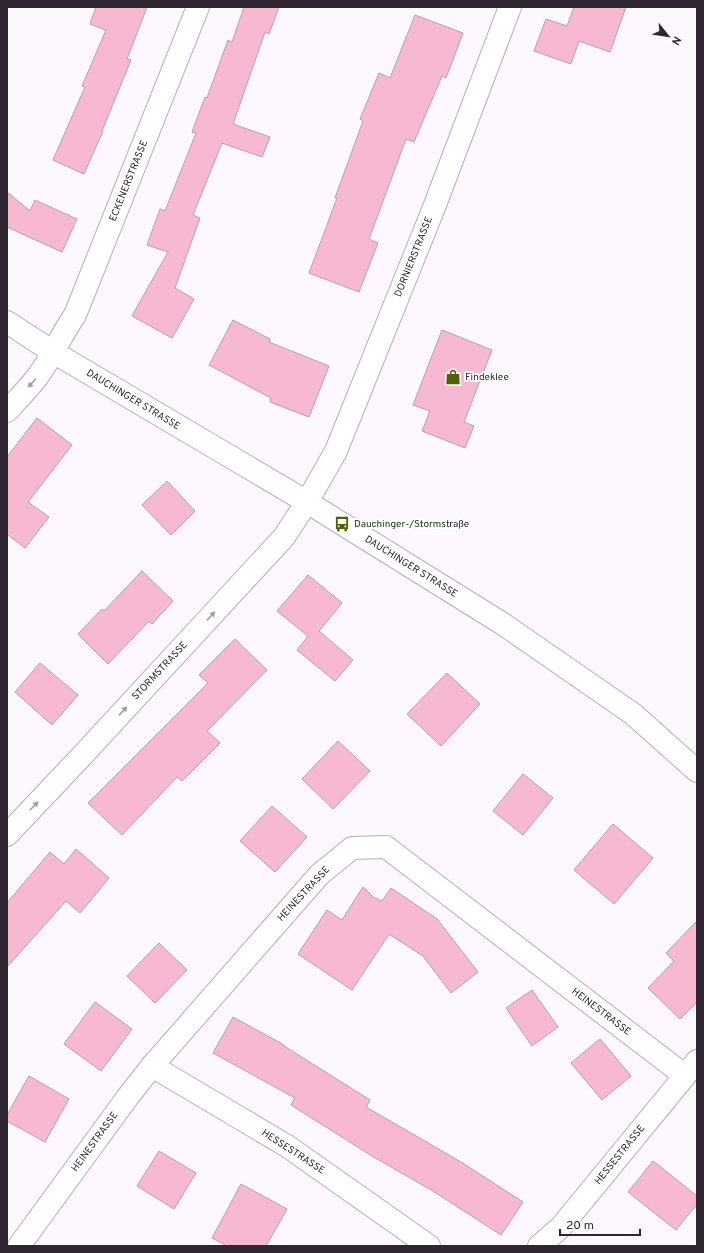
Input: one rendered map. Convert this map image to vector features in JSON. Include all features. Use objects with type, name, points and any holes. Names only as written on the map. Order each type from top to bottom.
[{"type":"street","name":"ECKENERSTRASSE","points":[[7,411],[37,377],[75,315],[198,7]]},
{"type":"street","name":"DORNIERSTRASSE","points":[[307,502],[336,451],[435,205],[510,7]]},
{"type":"street","name":"DAUCHINGER STRASSE","points":[[7,322],[53,352],[307,502],[503,624],[633,714],[697,771]]},
{"type":"street","name":"STORMSTRASSE","points":[[7,834],[90,747],[284,537],[307,502]]},
{"type":"street","name":"HEINESTRASSE","points":[[19,1246],[152,1066],[319,875],[352,848],[386,847],[691,1068]]},
{"type":"street","name":"HESSESTRASSE","points":[[152,1066],[287,1146],[429,1246]]},
{"type":"street","name":"HESSESTRASSE","points":[[539,1246],[561,1227],[691,1068]]},
{"type":"building","points":[[96,7],[147,7],[127,59],[131,60],[84,174],[53,160],[85,87],[82,86],[106,30],[90,24]]},
{"type":"building","points":[[244,7],[279,7],[269,34],[265,32],[233,124],[270,137],[262,157],[222,143],[193,215],[200,218],[175,288],[194,299],[172,338],[132,316],[168,252],[147,245],[160,209],[165,211],[196,133],[192,132],[205,97],[207,98],[228,40],[232,42]]},
{"type":"building","points":[[574,7],[626,7],[610,52],[579,41],[571,64],[534,51],[546,19],[567,26]]},
{"type":"building","points":[[415,15],[463,33],[446,78],[442,76],[414,142],[406,139],[369,239],[378,243],[359,292],[309,273],[337,198],[335,198],[363,121],[360,119],[379,73],[390,78]]},
{"type":"building","points":[[7,192],[30,211],[35,200],[77,219],[62,252],[7,227]]},
{"type":"building","points":[[233,320],[270,339],[269,342],[329,366],[309,417],[270,402],[271,398],[209,365]]},
{"type":"building","name":"Findeklee","points":[[442,330],[492,350],[464,422],[474,426],[465,448],[422,431],[430,411],[413,405]]},
{"type":"building","points":[[37,418],[72,445],[28,502],[49,517],[25,548],[7,534],[7,457]]},
{"type":"building","points":[[167,481],[195,511],[171,535],[142,505]]},
{"type":"building","points":[[142,571],[173,601],[152,624],[149,621],[108,664],[78,634],[102,609],[104,611]]},
{"type":"building","points":[[308,575],[342,603],[319,631],[353,660],[335,681],[297,650],[308,636],[277,611]]},
{"type":"building","points":[[235,639],[267,670],[207,731],[220,743],[182,781],[177,777],[122,835],[88,803],[208,683],[199,675]]},
{"type":"building","points":[[40,663],[78,695],[52,725],[15,692]]},
{"type":"building","points":[[447,673],[480,704],[441,746],[407,714]]},
{"type":"building","points":[[338,741],[370,771],[333,809],[302,779]]},
{"type":"building","points":[[523,774],[553,798],[523,835],[493,811]]},
{"type":"building","points":[[272,806],[307,837],[275,872],[240,841]]},
{"type":"building","points":[[613,824],[653,858],[614,904],[574,870]]},
{"type":"building","points":[[76,849],[109,878],[80,913],[66,901],[7,967],[7,903],[50,852],[64,864]]},
{"type":"building","points":[[363,887],[373,897],[382,901],[391,888],[437,919],[478,972],[451,993],[423,956],[389,934],[352,990],[298,954],[327,910],[342,920]]},
{"type":"building","points":[[697,921],[697,1002],[680,1019],[648,988],[674,961],[666,953]]},
{"type":"building","points":[[159,943],[187,970],[155,1003],[127,976]]},
{"type":"building","points":[[532,990],[558,1027],[532,1046],[506,1008]]},
{"type":"building","points":[[95,1002],[132,1029],[101,1071],[64,1044]]},
{"type":"building","points":[[233,1017],[284,1045],[370,1100],[366,1107],[461,1162],[523,1202],[501,1235],[433,1191],[372,1156],[291,1105],[295,1098],[213,1053]]},
{"type":"building","points":[[600,1039],[631,1076],[602,1100],[571,1063]]},
{"type":"building","points":[[29,1076],[69,1099],[45,1142],[7,1121],[7,1115]]},
{"type":"building","points":[[159,1151],[196,1173],[174,1209],[137,1186]]},
{"type":"building","points":[[653,1161],[697,1196],[697,1204],[676,1230],[628,1192]]},
{"type":"building","points":[[241,1184],[287,1209],[266,1246],[227,1246],[212,1238]]},
{"type":"place","name":"Findeklee","points":[[453,377]]},
{"type":"place","name":"Dauchinger-/Stormstraße","points":[[342,524]]}]
